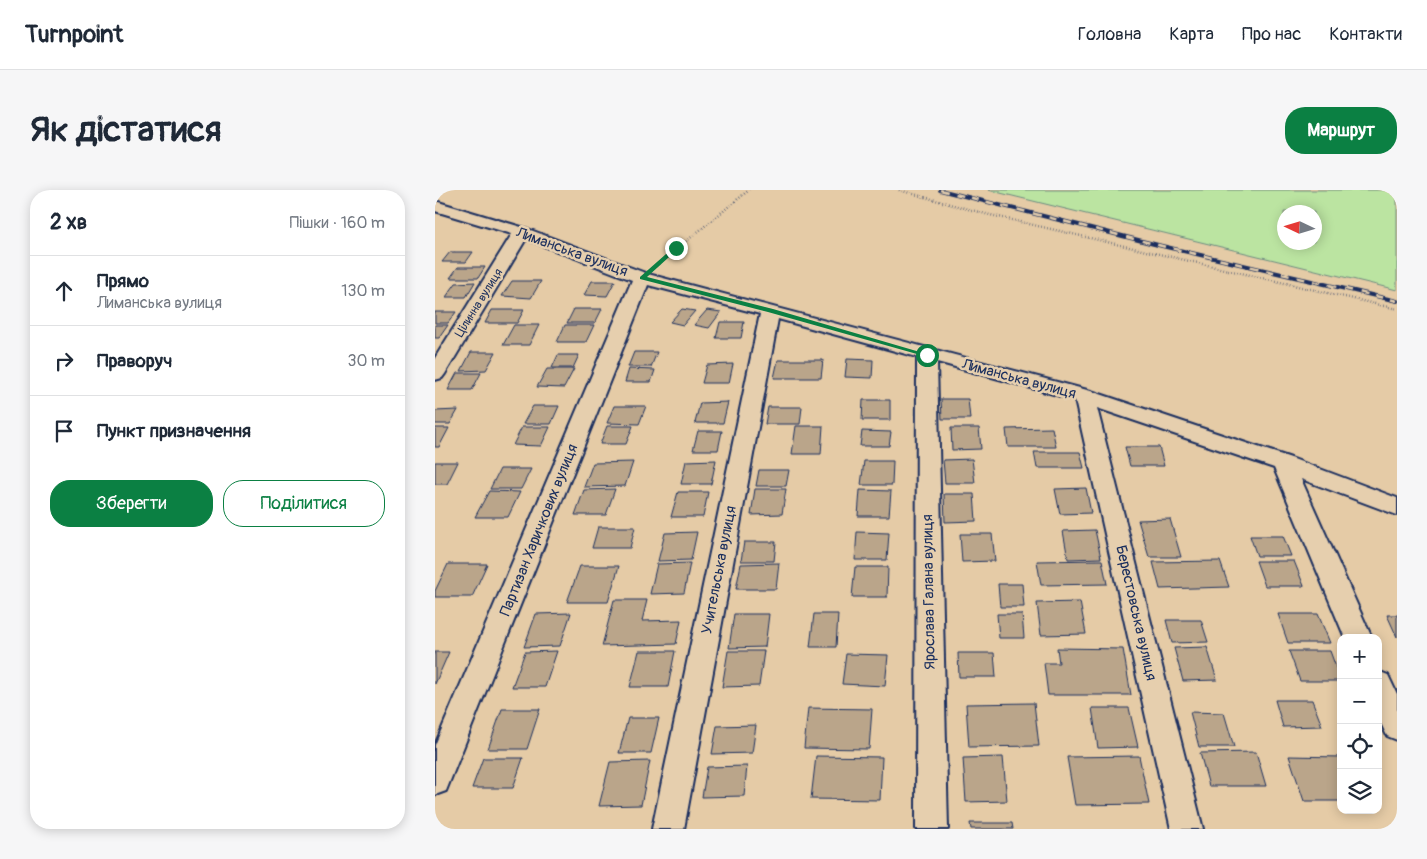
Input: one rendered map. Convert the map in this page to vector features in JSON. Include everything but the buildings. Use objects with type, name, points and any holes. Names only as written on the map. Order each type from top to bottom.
[{"type":"street","name":"Лиманська вулиця","points":[[435,206],[522,232],[642,278],[770,310],[927,355],[1084,396],[1283,463],[1397,507]]},
{"type":"street","name":"Цілинна вулиця","points":[[435,374],[522,232]]},
{"type":"street","name":"Партизан Харичкових вулиця","points":[[435,781],[642,278]]},
{"type":"street","name":"Учительська вулиця","points":[[668,829],[770,310]]},
{"type":"street","name":"Ярослава Галана вулиця","points":[[927,355],[932,829]]},
{"type":"street","name":"Берестовська вулиця","points":[[1084,396],[1187,829]]},
{"type":"street","points":[[1283,463],[1357,634]]},
{"type":"street","points":[[1382,693],[1397,727]]},
{"type":"path","points":[[642,278],[676,248],[749,190]]},
{"type":"path","points":[[899,190],[986,214],[1397,309]]},
{"type":"green space","points":[[988,190],[1397,190],[1397,290]]},
{"type":"railway","points":[[940,190],[1162,246],[1397,301]]},
{"type":"route","points":[[676,248],[642,278],[770,310],[927,355]]}]
